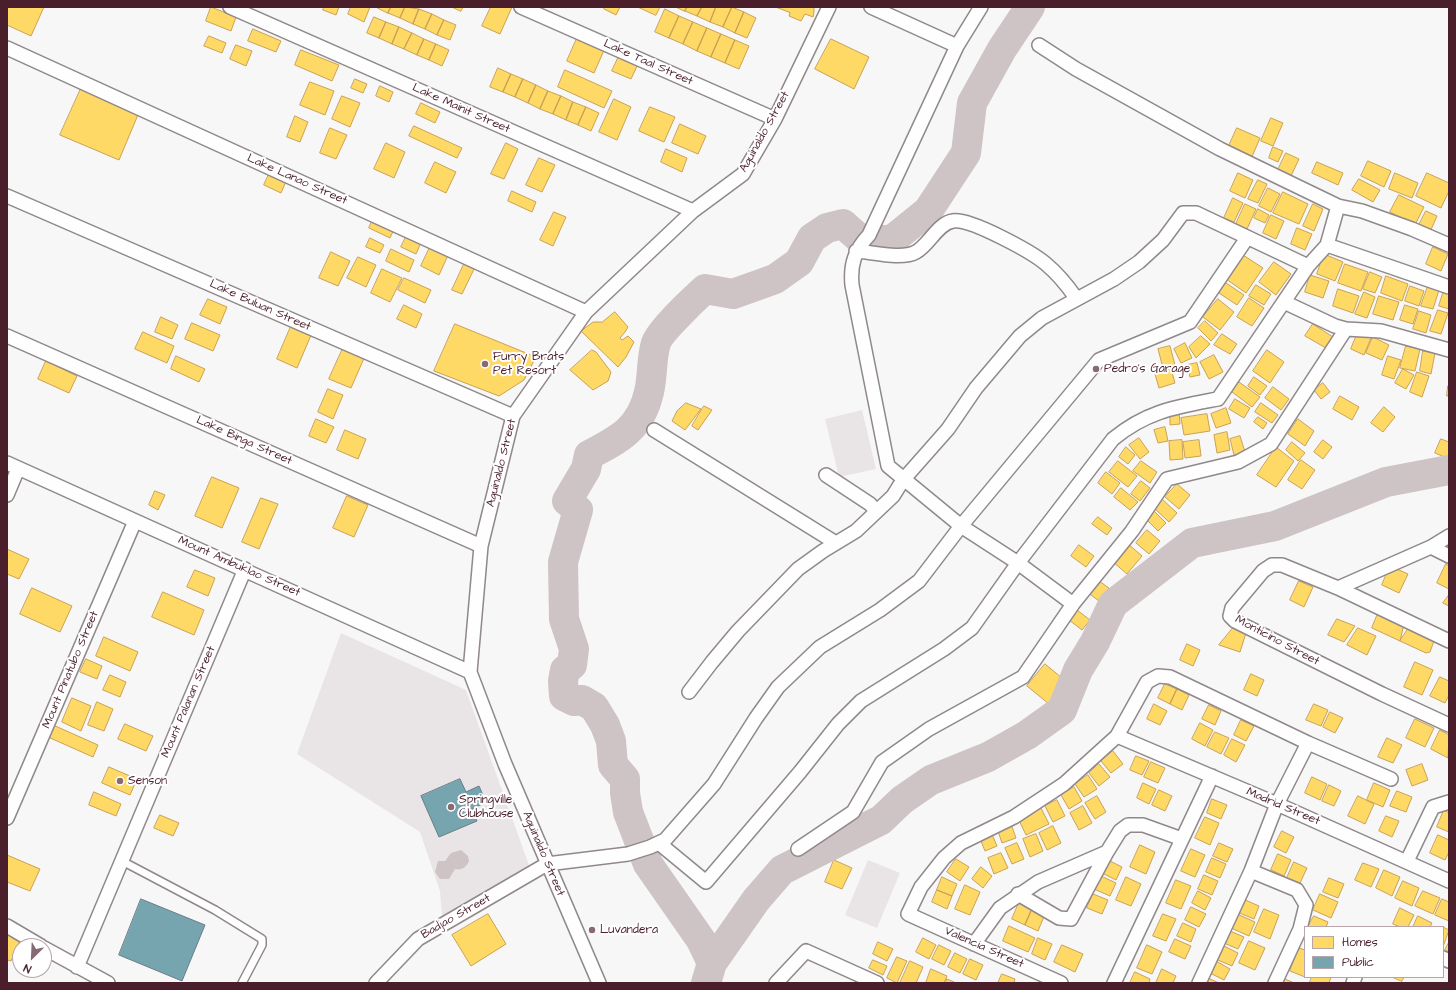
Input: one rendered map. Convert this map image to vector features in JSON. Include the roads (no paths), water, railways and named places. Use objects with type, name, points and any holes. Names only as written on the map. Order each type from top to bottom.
[{"type":"street","name":"Lake Mainit Street","points":[[230,7],[693,211]]},
{"type":"street","name":"Lake Taal Street","points":[[521,7],[775,119]]},
{"type":"street","name":"Aguinaldo Street","points":[[599,983],[505,764],[470,672],[481,546],[513,416],[586,312],[693,211],[743,174],[775,119],[829,7]]},
{"type":"street","points":[[871,7],[956,46]]},
{"type":"street","points":[[981,7],[956,46],[869,235],[858,248],[852,263],[852,285],[888,466],[960,526],[1018,563],[1073,604]]},
{"type":"street","points":[[1039,45],[1076,69],[1220,150],[1338,206],[1368,214],[1449,245]]},
{"type":"street","name":"Lake Lanao Street","points":[[7,48],[586,312]]},
{"type":"street","name":"Lake Buluan Street","points":[[7,196],[513,416]]},
{"type":"street","points":[[655,845],[706,882],[800,772],[838,724],[861,701],[944,649],[972,628],[1018,563],[1113,439],[1131,424],[1169,408],[1218,399],[1308,266],[1327,245],[1338,206]]},
{"type":"street","points":[[689,692],[738,631],[798,569],[856,531],[894,496],[903,480],[948,429],[976,388],[1002,355],[1020,336],[1042,318],[1076,298],[1114,279],[1139,262],[1163,240],[1183,213],[1196,213],[1308,266]]},
{"type":"street","points":[[858,248],[903,256],[916,252],[947,223],[959,221],[976,226],[1031,253],[1056,273],[1076,298]]},
{"type":"street","points":[[547,864],[628,854],[665,840],[714,784],[756,718],[778,688],[820,647],[880,610],[919,581],[960,526],[1099,360],[1190,322],[1247,238]]},
{"type":"street","points":[[1327,245],[1449,287]]},
{"type":"street","points":[[1284,302],[1335,326],[1346,329],[1381,331],[1449,350]]},
{"type":"street","points":[[798,849],[853,812],[882,762],[929,728],[1023,677],[1073,604],[1132,531],[1166,479],[1238,462],[1271,444],[1346,329]]},
{"type":"street","name":"Lake Binga Street","points":[[7,336],[481,546]]},
{"type":"street","points":[[654,430],[836,543]]},
{"type":"street","points":[[7,495],[13,466]]},
{"type":"street","name":"Mount Ambuklao Street","points":[[13,466],[470,672]]},
{"type":"street","points":[[826,475],[870,504],[876,511]]},
{"type":"street","name":"Mount Pinatubo Street","points":[[7,818],[135,521]]},
{"type":"street","points":[[1338,588],[1431,547],[1449,536]]},
{"type":"street","points":[[1431,547],[1449,556]]},
{"type":"street","name":"Monticino Street","points":[[1338,588],[1282,565],[1272,565],[1263,571],[1232,608],[1230,616],[1235,622],[1449,725]]},
{"type":"street","name":"Mount Palanan Street","points":[[76,967],[245,570]]},
{"type":"street","points":[[1338,588],[1449,641]]},
{"type":"street","points":[[1117,736],[1148,682],[1158,676],[1170,677],[1308,743],[1391,779]]},
{"type":"street","name":"Madrid Street","points":[[1117,736],[1277,804],[1449,881]]},
{"type":"street","name":"Valencia Street","points":[[1061,983],[908,914],[921,887],[944,858],[961,843],[1014,817],[1059,788],[1117,736]]},
{"type":"street","points":[[1199,983],[1251,871],[1277,804],[1308,743]]},
{"type":"street","points":[[1114,983],[1212,776]]},
{"type":"street","points":[[1407,861],[1433,807],[1448,801]]},
{"type":"street","points":[[1018,894],[1059,918],[1071,919],[1120,831],[1128,825],[1143,825],[1182,839]]},
{"type":"street","points":[[974,944],[1000,908],[1018,894],[1038,882],[1108,852]]},
{"type":"street","name":"Badjao Street","points":[[376,983],[418,939],[547,864]]},
{"type":"street","points":[[1251,871],[1297,890],[1306,905],[1300,929],[1275,983]]},
{"type":"street","points":[[7,926],[27,938]]},
{"type":"street","points":[[776,983],[806,951],[873,982]]},
{"type":"street","points":[[52,953],[108,983]]},
{"type":"lane","points":[[122,861],[215,910],[262,939],[262,945],[242,983]]},
{"type":"waterway","points":[[712,963],[701,940],[648,864],[628,812],[625,793],[625,779],[613,765],[611,741],[605,725],[594,707],[582,700],[574,701],[564,696],[563,681],[565,670],[572,665],[574,649],[564,619],[563,562],[578,510],[567,501],[586,469],[589,455],[619,438],[635,424],[641,415],[649,392],[653,355],[656,343],[670,323],[705,289],[733,294],[775,279],[799,262],[812,238],[827,228],[843,224],[861,240],[892,240],[928,211],[966,153],[972,103],[1002,49],[1030,7]]},
{"type":"waterway","points":[[706,983],[712,963],[756,900],[782,870],[881,820],[902,800],[931,780],[988,757],[1027,735],[1062,710],[1078,670],[1095,642],[1113,604],[1192,543],[1275,526],[1386,482],[1449,470]]},
{"type":"place","name":"Furry Brats Pet Resort","points":[[485,364]]},
{"type":"place","name":"Pedro's Garage","points":[[1096,369]]},
{"type":"place","name":"Senson","points":[[120,781]]},
{"type":"place","name":"Springville Clubhouse","points":[[451,807]]},
{"type":"place","name":"Luvandera","points":[[592,930]]}]
